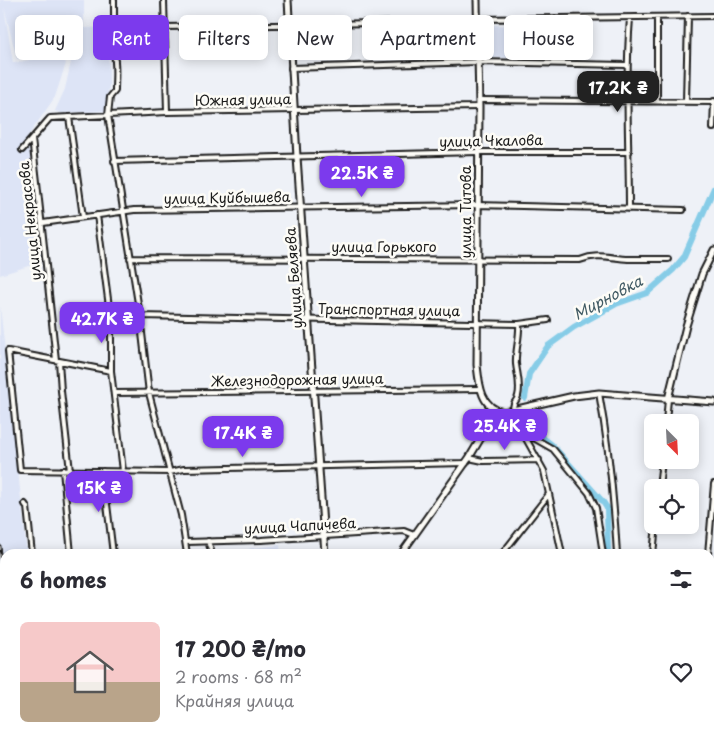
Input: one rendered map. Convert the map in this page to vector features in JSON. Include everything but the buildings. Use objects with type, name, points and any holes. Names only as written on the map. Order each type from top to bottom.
[{"type":"main road","name":"улица Беляева","points":[[288,0],[288,15]]},
{"type":"main road","name":"улица Титова","points":[[477,15],[478,0]]},
{"type":"main road","name":"улица Беляева","points":[[290,60],[325,549]]},
{"type":"main road","name":"улица Титова","points":[[478,62],[477,365],[480,389],[491,408],[496,411]]},
{"type":"main road","points":[[668,398],[686,326],[702,274],[714,250]]},
{"type":"main road","points":[[404,549],[466,463],[496,411],[504,412],[574,396],[599,393],[714,402]]},
{"type":"street","points":[[114,0],[113,52],[115,59],[115,91],[110,97],[108,115],[114,161],[140,316],[149,393],[181,515],[187,549]]},
{"type":"street","points":[[164,0],[165,15]]},
{"type":"street","points":[[686,101],[688,16]]},
{"type":"street","points":[[494,20],[714,16]]},
{"type":"street","points":[[657,101],[658,17]]},
{"type":"street","points":[[628,209],[629,152],[626,64],[630,18]]},
{"type":"street","points":[[169,27],[278,24]]},
{"type":"street","points":[[166,60],[167,112]]},
{"type":"street","points":[[291,68],[478,62],[626,64]]},
{"type":"street","points":[[479,100],[714,102],[713,128]]},
{"type":"street","name":"Южная улица","points":[[22,150],[50,118],[167,112],[479,107]]},
{"type":"street","points":[[69,117],[83,217]]},
{"type":"street","name":"улица Некрасова","points":[[32,139],[70,471]]},
{"type":"street","name":"улица Чкалова","points":[[114,161],[478,152],[629,152]]},
{"type":"street","name":"улица Куйбышева","points":[[43,223],[122,211],[477,205],[682,210]]},
{"type":"street","points":[[97,215],[111,322],[110,371],[123,471]]},
{"type":"street","name":"улица Горького","points":[[130,258],[580,260],[607,255],[625,259],[668,259]]},
{"type":"street","name":"Транспортная улица","points":[[140,316],[519,324],[548,320]]},
{"type":"street","points":[[513,410],[513,402],[518,396],[519,374],[516,364],[520,333],[519,324]]},
{"type":"street","points":[[110,371],[8,351],[20,470],[170,472],[184,469],[466,463]]},
{"type":"street","name":"Железнодорожная улица","points":[[114,393],[480,389]]},
{"type":"street","points":[[599,393],[614,490],[616,549]]},
{"type":"street","points":[[667,414],[668,398]]},
{"type":"street","points":[[504,412],[518,429],[539,460],[544,471],[561,549]]},
{"type":"street","points":[[518,429],[553,449],[590,493],[596,508],[602,549]]},
{"type":"street","points":[[469,458],[483,461],[539,460]]},
{"type":"street","points":[[63,470],[71,549]]},
{"type":"street","points":[[103,471],[111,549]]},
{"type":"street","points":[[708,549],[714,484]]},
{"type":"street","points":[[506,549],[549,494]]},
{"type":"street","points":[[25,504],[27,507],[31,549]]},
{"type":"street","name":"улица Чапичева","points":[[186,542],[404,531],[414,535]]},
{"type":"street","points":[[654,549],[655,534]]},
{"type":"street","points":[[208,541],[210,549]]},
{"type":"shaded area","points":[[0,0],[84,0],[84,28],[93,28],[93,60],[109,60],[109,86],[105,111],[61,113],[55,111],[65,89],[71,62],[69,60],[83,60],[83,15],[15,15],[15,51],[4,7],[13,63],[29,60],[62,60],[66,63],[55,97],[28,136],[41,262],[0,275]]},
{"type":"shaded area","points":[[494,25],[504,25],[504,58],[494,58]]},
{"type":"shaded area","points":[[0,306],[26,549],[0,549]]},
{"type":"shaded area","points":[[280,545],[280,549],[249,549]]},
{"type":"waterway","name":"Мирновка","points":[[525,398],[529,374],[548,346],[574,327],[616,304],[647,293],[673,270],[684,257],[714,188]]},
{"type":"waterway","name":"Мирновка","points":[[528,416],[535,432],[552,445],[607,508],[608,549]]}]
